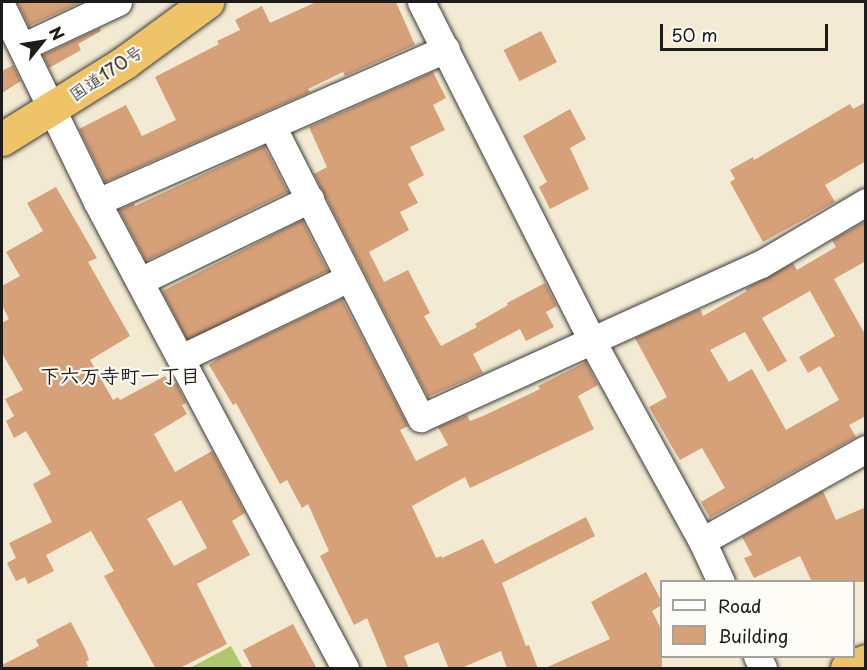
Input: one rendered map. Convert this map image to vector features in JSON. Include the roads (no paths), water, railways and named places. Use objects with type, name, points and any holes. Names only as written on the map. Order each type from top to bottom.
[{"type":"highway","name":"国道170号","points":[[2,139],[125,62],[207,2]]},
{"type":"highway","points":[[848,669],[866,661]]},
{"type":"street","points":[[22,47],[118,2]]},
{"type":"street","points":[[422,2],[593,343],[702,542],[720,580]]},
{"type":"street","points":[[2,7],[98,202],[345,669]]},
{"type":"street","points":[[98,202],[446,49]]},
{"type":"street","points":[[272,126],[421,418],[593,343],[762,264],[866,202]]},
{"type":"street","points":[[140,280],[309,200]]},
{"type":"street","points":[[182,358],[350,278]]},
{"type":"street","points":[[702,542],[866,449]]},
{"type":"district","name":"下六万寺町一丁目","points":[[120,375]]}]
